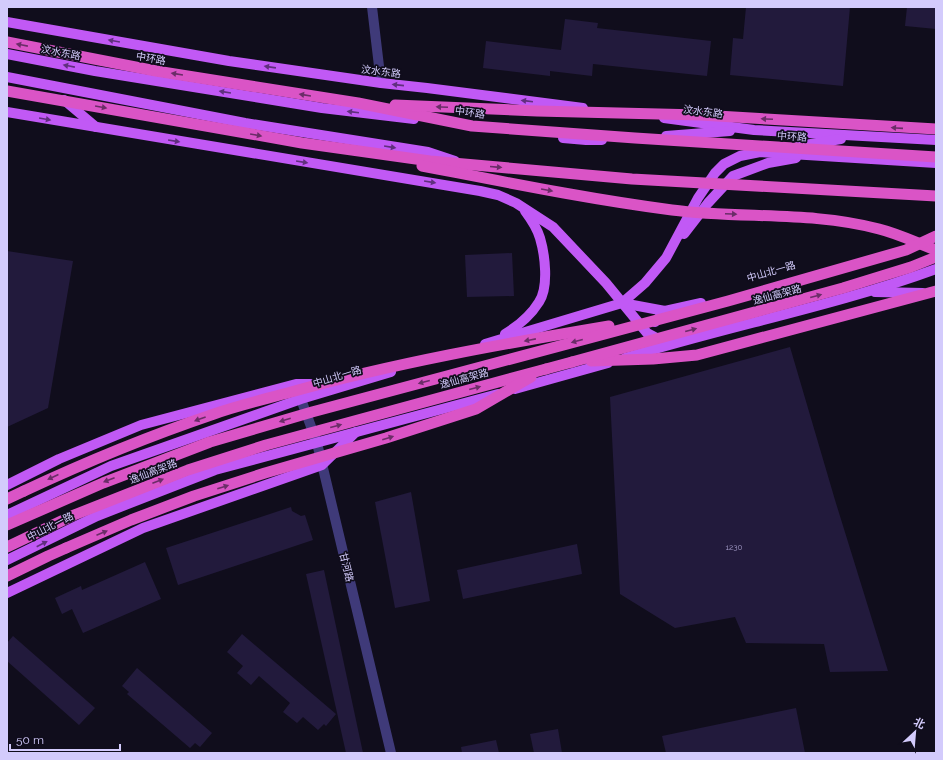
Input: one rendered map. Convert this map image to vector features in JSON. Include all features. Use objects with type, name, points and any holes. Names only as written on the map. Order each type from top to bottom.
[{"type":"highway","name":"中环路","points":[[7,42],[156,71],[358,103],[472,126],[936,157]]},
{"type":"highway","points":[[7,91],[302,143],[592,198],[673,210],[803,218],[846,223],[880,229],[936,250]]},
{"type":"highway","points":[[358,103],[478,109],[700,115],[936,129]]},
{"type":"highway","points":[[302,143],[430,161],[632,179],[936,196]]},
{"type":"highway","name":"逸仙高架路","points":[[7,525],[103,483],[210,442],[312,412],[728,301],[906,250],[936,236]]},
{"type":"highway","name":"逸仙高架路","points":[[7,547],[74,515],[188,470],[266,445],[843,288],[911,267],[936,257]]},
{"type":"highway","points":[[572,362],[654,359],[696,355],[936,293]]},
{"type":"highway","points":[[7,499],[94,459],[216,413],[336,380],[419,361],[564,333],[679,314]]},
{"type":"highway","points":[[7,576],[48,556],[131,520],[194,496],[476,409],[546,369]]},
{"type":"main road","name":"汶水东路","points":[[7,22],[229,62],[381,84],[427,88],[754,130],[936,140]]},
{"type":"main road","name":"汶水东路","points":[[7,54],[95,71],[315,106],[524,134],[586,140],[662,137],[754,130]]},
{"type":"main road","points":[[7,77],[244,122],[428,152],[449,158],[474,171],[553,227],[606,283],[647,333],[669,344]]},
{"type":"main road","points":[[46,84],[96,128]]},
{"type":"main road","points":[[7,112],[480,191],[498,195],[519,204],[533,222],[540,237],[545,272],[544,289],[540,301],[532,312],[515,328],[496,340]]},
{"type":"main road","points":[[740,156],[858,136]]},
{"type":"main road","name":"中山北一路","points":[[666,258],[698,198],[714,173],[724,164],[740,156],[760,152],[936,163]]},
{"type":"main road","name":"中山北一路","points":[[7,514],[111,466],[301,399],[622,303],[645,283],[708,203],[733,176],[768,163],[812,156]]},
{"type":"main road","name":"中山北一路","points":[[665,312],[873,256],[936,236]]},
{"type":"main road","name":"中山北一路","points":[[7,560],[97,516],[215,470],[576,372],[669,344],[865,292],[936,269]]},
{"type":"main road","points":[[918,276],[936,277]]},
{"type":"main road","points":[[865,292],[936,293]]},
{"type":"main road","points":[[622,303],[665,312],[647,333],[633,355]]},
{"type":"main road","points":[[7,485],[59,459],[141,425],[296,384],[346,385]]},
{"type":"main road","points":[[7,593],[143,528],[322,465],[356,432]]},
{"type":"street","points":[[372,7],[381,84]]},
{"type":"street","name":"甘河路","points":[[296,384],[317,443],[391,753]]},
{"type":"building","points":[[746,7],[850,7],[843,86],[730,75],[733,38],[743,39]]},
{"type":"building","points":[[907,7],[936,7],[936,29],[905,26]]},
{"type":"building","points":[[565,19],[598,23],[597,28],[711,41],[707,76],[593,64],[592,76],[550,71],[550,76],[483,68],[486,41],[561,50]]},
{"type":"building","points":[[7,251],[73,261],[48,408],[7,427]]},
{"type":"building","points":[[512,253],[514,296],[467,297],[465,255]]},
{"type":"building","points":[[790,347],[835,500],[888,671],[830,672],[824,644],[746,643],[735,617],[675,628],[620,594],[610,397]]},
{"type":"building","points":[[411,492],[430,601],[395,608],[375,502]]},
{"type":"building","points":[[291,507],[292,511],[301,516],[305,515],[313,540],[178,585],[166,548]]},
{"type":"building","points":[[577,544],[582,574],[463,599],[457,570]]},
{"type":"building","points":[[145,562],[161,599],[83,633],[72,609],[62,614],[55,598],[81,586],[82,590]]},
{"type":"building","points":[[324,570],[363,753],[346,753],[306,574]]},
{"type":"building","points":[[242,634],[336,714],[326,726],[324,724],[318,730],[303,717],[297,723],[283,712],[290,703],[259,676],[251,685],[237,673],[243,666],[227,652]]},
{"type":"building","points":[[13,636],[95,708],[79,725],[7,661],[7,643]]},
{"type":"building","points":[[137,668],[212,733],[200,747],[195,743],[190,748],[127,694],[129,692],[122,686]]},
{"type":"building","points":[[796,708],[805,753],[666,753],[662,736]]},
{"type":"building","points":[[558,729],[562,753],[534,753],[530,734]]},
{"type":"building","points":[[496,740],[499,753],[462,753],[461,747]]}]
